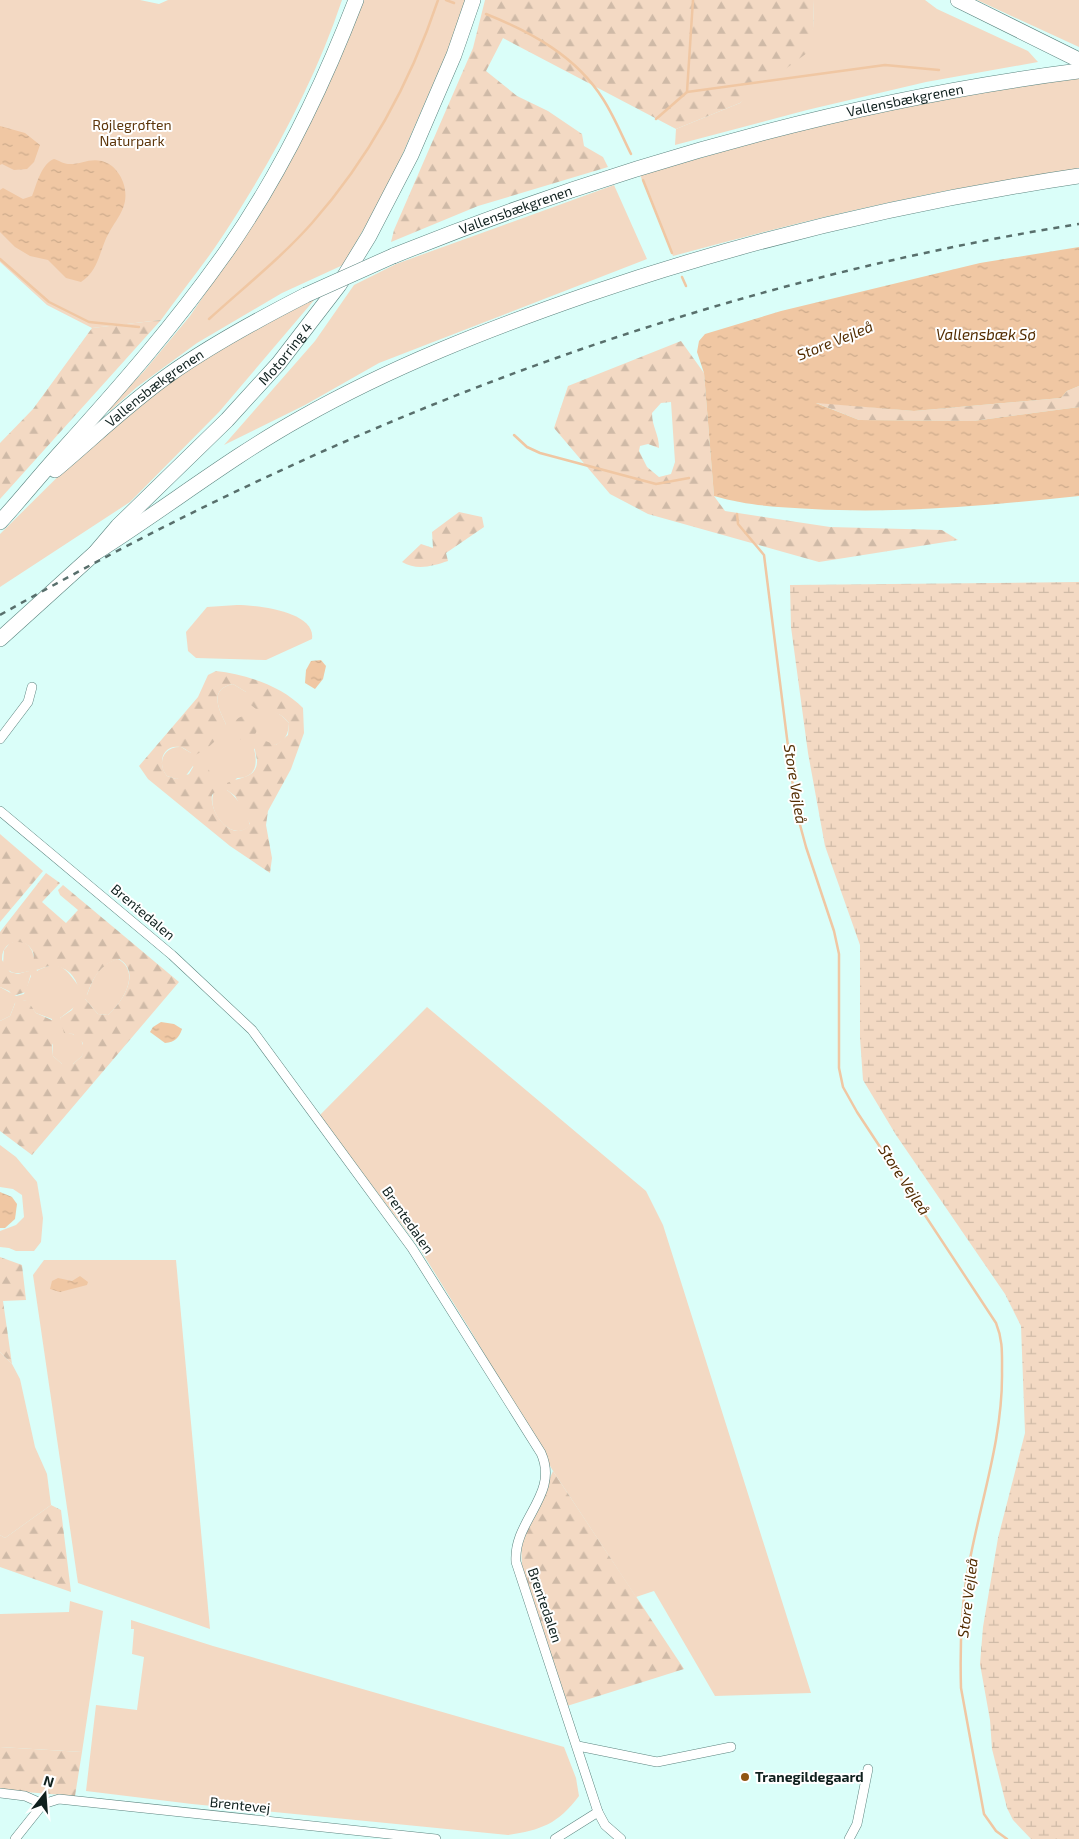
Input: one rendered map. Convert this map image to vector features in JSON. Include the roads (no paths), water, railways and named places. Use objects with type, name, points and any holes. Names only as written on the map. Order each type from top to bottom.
[{"type":"highway","points":[[0,522],[144,360],[227,251],[303,120],[356,0]]},
{"type":"highway","name":"Motorring 4","points":[[0,639],[95,552],[118,526],[226,420],[272,370],[339,285],[369,236],[411,155],[454,56],[473,0]]},
{"type":"highway","points":[[958,0],[1043,44],[1079,60]]},
{"type":"highway","name":"Vallensbækgrenen","points":[[20,501],[127,407],[169,375],[254,321],[306,295],[394,256],[505,212],[580,186],[767,131],[907,99],[1079,71]]},
{"type":"highway","points":[[95,552],[247,449],[301,418],[403,367],[510,322],[658,272],[809,229],[940,200],[1079,176]]},
{"type":"street","points":[[0,739],[28,702],[32,687]]},
{"type":"street","name":"Brentedalen","points":[[0,812],[172,955],[252,1030],[412,1248],[541,1453],[547,1466],[547,1479],[544,1489],[519,1536],[515,1548],[516,1562],[578,1746],[598,1812],[605,1825],[621,1839]]},
{"type":"street","points":[[578,1746],[657,1762],[731,1747]]},
{"type":"street","points":[[849,1839],[857,1824],[868,1768]]},
{"type":"street","points":[[0,1793],[25,1796],[43,1804],[15,1839]]},
{"type":"street","name":"Brentevej","points":[[43,1804],[59,1799],[436,1839]]},
{"type":"street","points":[[555,1839],[598,1812]]},
{"type":"water","points":[[0,126],[25,133],[40,145],[34,162],[27,169],[14,170],[2,164],[0,165]]},
{"type":"water","points":[[54,159],[68,164],[93,160],[103,161],[113,167],[119,174],[125,191],[124,206],[121,213],[105,241],[91,273],[81,282],[66,278],[48,260],[30,256],[15,247],[0,232],[0,190],[3,188],[23,199],[32,196],[43,170]]},
{"type":"water","name":"Vallensbæk Sø","points":[[1079,247],[1079,386],[1067,391],[1061,398],[914,411],[816,403],[859,420],[973,421],[1079,407],[1079,496],[913,509],[846,510],[775,507],[714,496],[704,373],[697,352],[699,341],[705,334],[781,311],[980,263]]},
{"type":"water","points":[[321,660],[326,666],[323,679],[315,689],[305,683],[306,670],[311,661]]},
{"type":"water","points":[[161,1022],[174,1024],[182,1029],[176,1039],[165,1043],[150,1032],[153,1027]]},
{"type":"water","points":[[0,1192],[12,1197],[17,1204],[15,1219],[5,1228],[0,1228]]},
{"type":"water","points":[[80,1276],[88,1282],[87,1285],[60,1292],[50,1289],[52,1281],[58,1278],[72,1281]]},
{"type":"waterway","points":[[209,319],[275,261],[300,236],[333,198],[352,172],[370,146],[401,90],[415,61],[438,0]]},
{"type":"waterway","points":[[446,0],[454,3]]},
{"type":"waterway","points":[[656,119],[687,92],[693,0]]},
{"type":"waterway","points":[[486,14],[536,37],[580,70],[603,99],[631,154]]},
{"type":"waterway","points":[[687,92],[885,65],[939,70]]},
{"type":"waterway","points":[[643,180],[672,253]]},
{"type":"waterway","points":[[0,259],[49,302],[89,322],[139,327]]},
{"type":"waterway","points":[[682,277],[686,286]]},
{"type":"waterway","points":[[514,435],[527,447],[540,453],[656,484],[689,478]]},
{"type":"waterway","name":"Store Vejleå","points":[[737,514],[738,524],[764,555],[796,810],[806,847],[834,931],[839,954],[839,1068],[843,1087],[857,1112],[996,1323],[1000,1335],[1002,1347],[1001,1398],[994,1451],[966,1581],[962,1621],[961,1688],[984,1814],[996,1831],[1007,1839]]},
{"type":"railway","points":[[0,615],[128,545],[258,481],[389,423],[522,370],[657,324],[795,284],[935,251],[1079,224]]},
{"type":"place","name":"Tranegildegaard","points":[[745,1777]]},
{"type":"park label","name":"Røjlegrøften Naturpark","points":[[132,134]]}]
